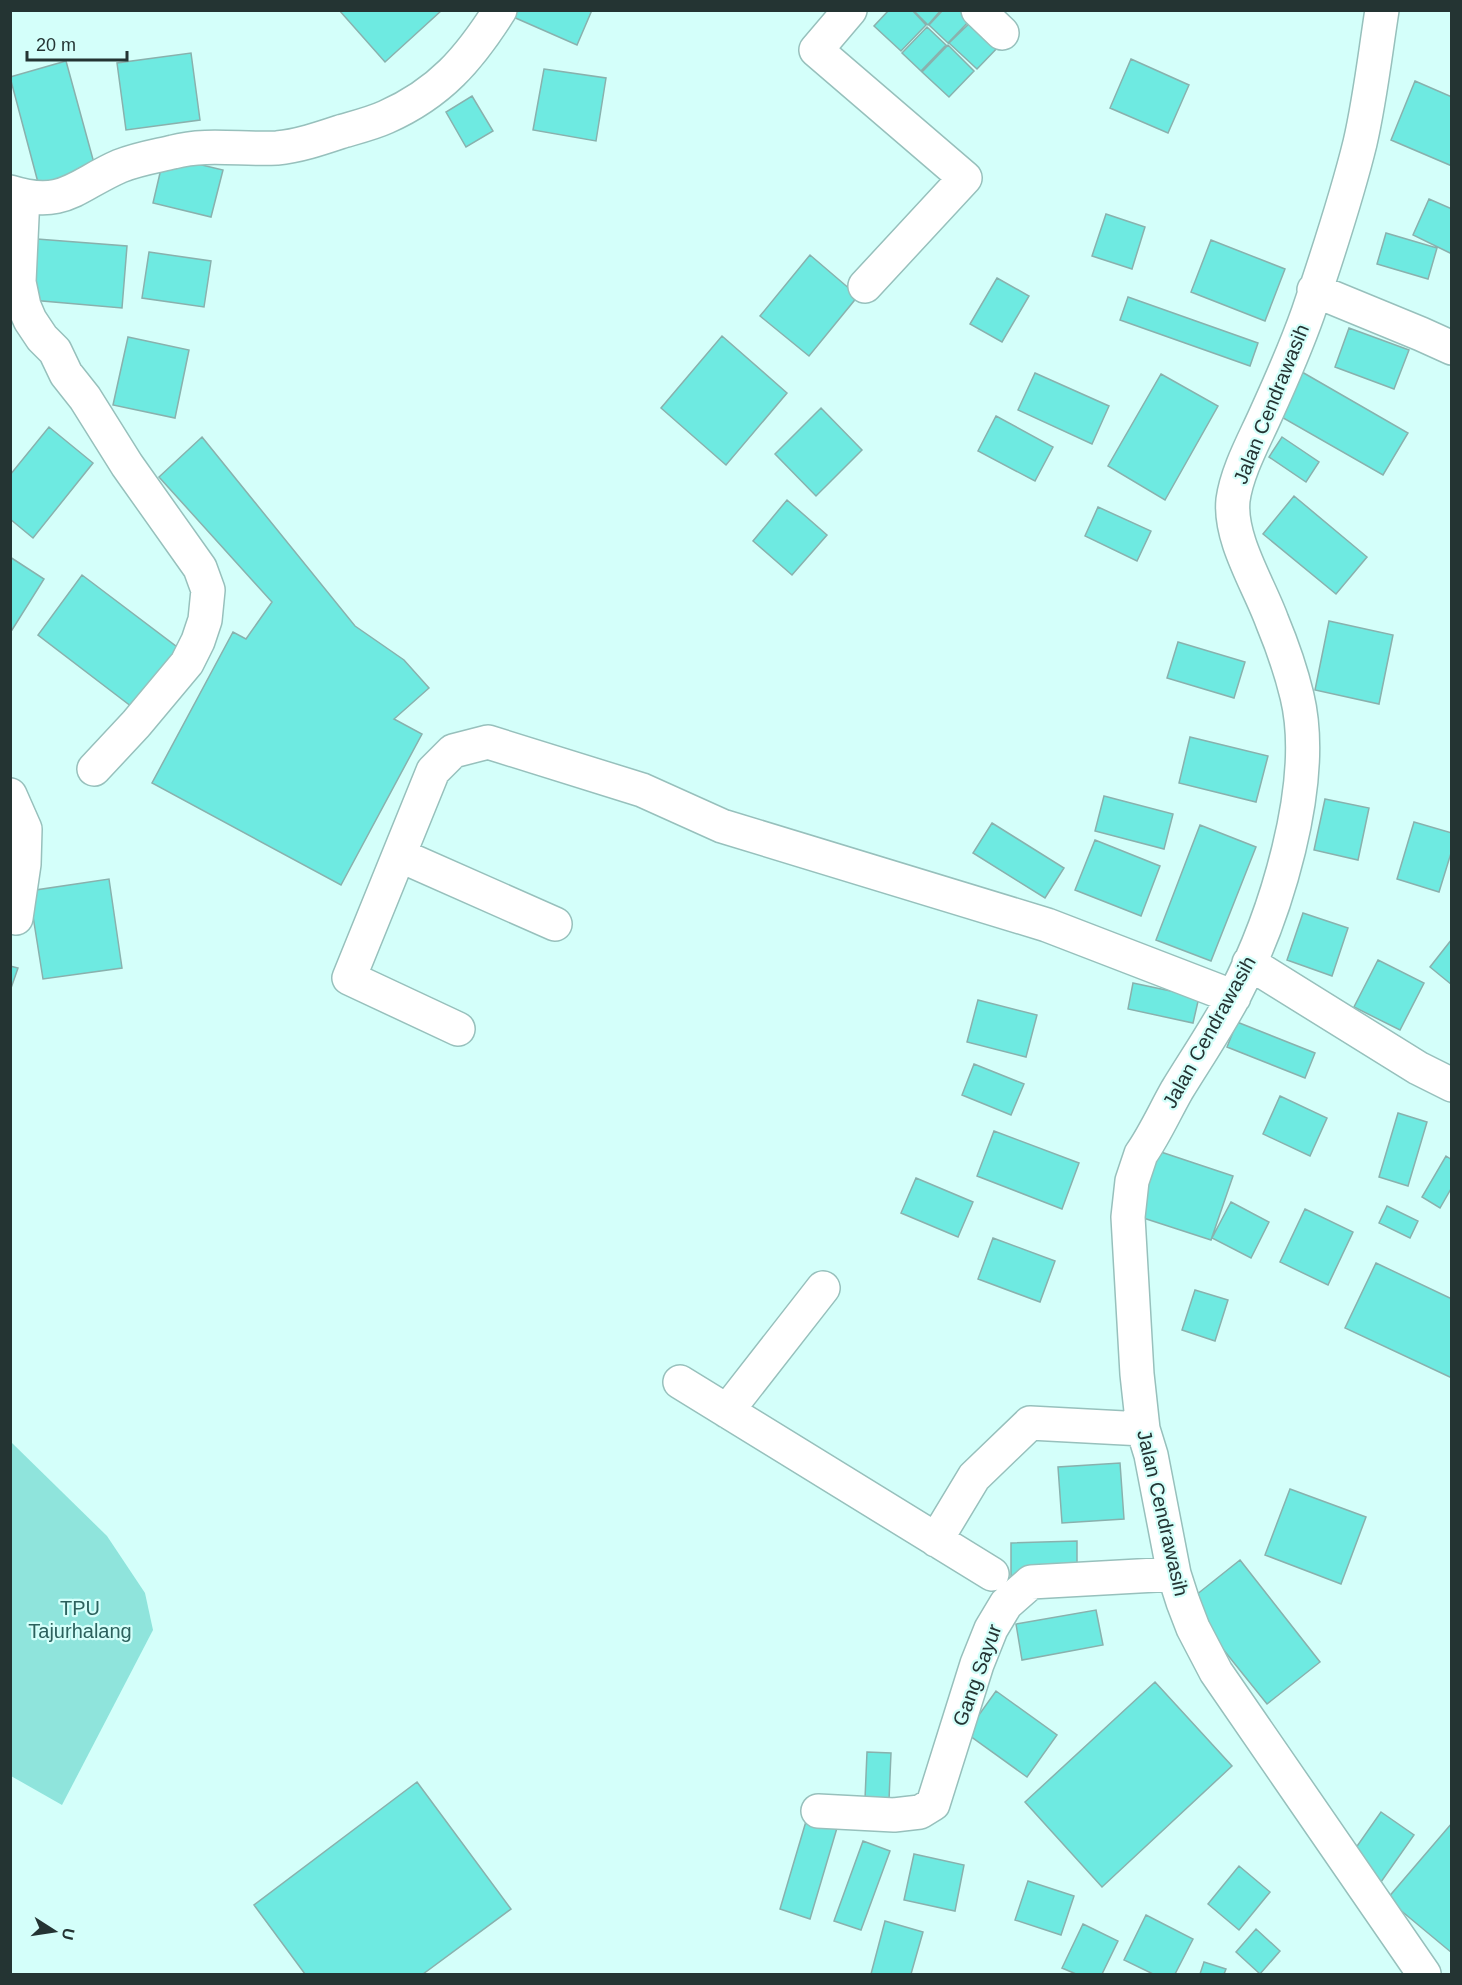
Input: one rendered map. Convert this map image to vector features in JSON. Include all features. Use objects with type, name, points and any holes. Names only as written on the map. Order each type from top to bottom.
[{"type":"street","points":[[94,769],[136,724],[186,663],[198,642],[205,620],[208,590],[200,568],[127,465],[85,398],[66,374],[55,351],[42,338],[30,320],[24,306],[19,282],[17,194],[49,198],[72,193],[121,166],[179,150],[220,147],[279,148],[324,137],[386,117],[430,92],[454,72],[471,54],[500,10]]},
{"type":"street","points":[[850,10],[816,50],[965,178],[865,286]]},
{"type":"street","points":[[978,10],[1002,33]]},
{"type":"street","name":"Jalan Cendrawasih","points":[[1382,10],[1360,142],[1336,228],[1309,311],[1280,385],[1250,451],[1233,498],[1233,514],[1237,533],[1284,653],[1297,695],[1303,726],[1304,759],[1295,820],[1269,912],[1249,963],[1234,996],[1141,1154],[1132,1181],[1128,1217],[1137,1374],[1143,1429],[1163,1508],[1174,1574],[1193,1628],[1216,1672],[1424,1974]]},
{"type":"street","points":[[1314,290],[1421,333],[1452,348]]},
{"type":"street","points":[[458,1029],[349,978],[433,771],[453,751],[488,742],[642,790],[723,826],[1047,925],[1234,996]]},
{"type":"street","points":[[10,795],[25,829],[24,864],[16,918]]},
{"type":"street","points":[[399,855],[555,924]]},
{"type":"street","points":[[1249,963],[1418,1068],[1452,1085]]},
{"type":"street","points":[[727,1411],[823,1288]]},
{"type":"street","points":[[680,1382],[992,1574]]},
{"type":"street","points":[[936,1540],[974,1477],[1030,1424],[1143,1429]]},
{"type":"street","name":"Gang Sayur","points":[[818,1811],[894,1815],[920,1812],[933,1804],[977,1664],[991,1629],[1006,1604],[1031,1582],[1174,1574]]},
{"type":"green space","name":"TPU Tajurhalang","points":[[11,1442],[107,1536],[145,1593],[153,1630],[62,1805],[11,1776]]},
{"type":"building","points":[[339,10],[442,10],[385,62]]},
{"type":"building","points":[[513,10],[592,10],[577,45],[511,16]]},
{"type":"building","points":[[889,10],[912,10],[926,25],[901,51],[874,26]]},
{"type":"building","points":[[913,10],[941,10],[928,25]]},
{"type":"building","points":[[943,10],[967,10],[973,17],[948,43],[929,25]]},
{"type":"building","points":[[976,17],[1002,43],[977,69],[949,43]]},
{"type":"building","points":[[927,27],[946,45],[921,71],[902,53]]},
{"type":"building","points":[[948,45],[974,71],[949,97],[922,72]]},
{"type":"building","points":[[191,53],[200,120],[126,130],[117,63]]},
{"type":"building","points":[[1131,59],[1189,85],[1168,133],[1110,108]]},
{"type":"building","points":[[66,61],[97,174],[40,190],[10,77]]},
{"type":"building","points":[[544,69],[606,78],[596,141],[533,130]]},
{"type":"building","points":[[1415,81],[1452,97],[1452,166],[1391,140]]},
{"type":"building","points":[[472,96],[493,131],[466,147],[446,112]]},
{"type":"building","points":[[164,156],[223,170],[211,217],[153,203]]},
{"type":"building","points":[[1429,199],[1452,209],[1452,254],[1413,235]]},
{"type":"building","points":[[1106,214],[1145,227],[1132,269],[1092,256]]},
{"type":"building","points":[[1386,233],[1437,248],[1428,279],[1377,264]]},
{"type":"building","points":[[37,239],[127,246],[122,308],[31,300]]},
{"type":"building","points":[[1211,240],[1285,269],[1265,321],[1191,292]]},
{"type":"building","points":[[149,252],[211,261],[204,307],[142,298]]},
{"type":"building","points":[[810,255],[858,296],[809,356],[760,316]]},
{"type":"building","points":[[997,278],[1029,296],[1002,342],[970,324]]},
{"type":"building","points":[[1128,297],[1258,343],[1250,366],[1120,320]]},
{"type":"building","points":[[1349,328],[1409,350],[1394,389],[1335,367]]},
{"type":"building","points":[[722,336],[787,393],[726,465],[661,408]]},
{"type":"building","points":[[128,337],[189,350],[175,418],[113,405]]},
{"type":"building","points":[[1302,372],[1408,433],[1383,475],[1278,415]]},
{"type":"building","points":[[1035,373],[1109,406],[1092,444],[1018,410]]},
{"type":"building","points":[[1161,374],[1218,406],[1165,500],[1108,466]]},
{"type":"building","points":[[821,408],[862,450],[816,496],[775,454]]},
{"type":"building","points":[[996,416],[1053,447],[1035,481],[978,451]]},
{"type":"building","points":[[49,427],[93,463],[33,538],[10,519],[10,475]]},
{"type":"building","points":[[202,437],[355,626],[404,660],[429,688],[394,719],[422,734],[341,885],[152,783],[233,632],[246,639],[272,602],[159,477]]},
{"type":"building","points":[[1282,437],[1319,462],[1306,482],[1269,457]]},
{"type":"building","points":[[1294,496],[1367,557],[1336,594],[1263,534]]},
{"type":"building","points":[[787,500],[827,535],[792,575],[753,541]]},
{"type":"building","points":[[1098,507],[1151,531],[1137,561],[1085,536]]},
{"type":"building","points":[[10,557],[44,579],[12,630],[10,629]]},
{"type":"building","points":[[82,575],[181,650],[136,710],[38,635]]},
{"type":"building","points":[[1329,621],[1393,635],[1379,704],[1315,690]]},
{"type":"building","points":[[1178,642],[1245,662],[1234,698],[1167,678]]},
{"type":"building","points":[[1190,737],[1268,756],[1256,802],[1179,783]]},
{"type":"building","points":[[1104,796],[1173,814],[1164,849],[1095,831]]},
{"type":"building","points":[[1325,799],[1369,808],[1358,860],[1314,850]]},
{"type":"building","points":[[1414,822],[1452,833],[1452,850],[1439,892],[1397,879]]},
{"type":"building","points":[[992,823],[1064,868],[1045,898],[973,853]]},
{"type":"building","points":[[1200,825],[1256,847],[1211,961],[1156,940]]},
{"type":"building","points":[[1095,840],[1160,866],[1141,916],[1075,890]]},
{"type":"building","points":[[109,879],[122,968],[43,979],[29,891]]},
{"type":"building","points":[[1303,913],[1348,928],[1332,976],[1287,960]]},
{"type":"building","points":[[1452,939],[1452,985],[1430,967]]},
{"type":"building","points":[[1378,960],[1424,983],[1400,1030],[1354,1007]]},
{"type":"building","points":[[10,966],[18,968],[10,991]]},
{"type":"building","points":[[1133,983],[1199,997],[1193,1023],[1128,1009]]},
{"type":"building","points":[[978,1000],[1037,1015],[1026,1057],[967,1042]]},
{"type":"building","points":[[1237,1022],[1315,1053],[1305,1078],[1227,1047]]},
{"type":"building","points":[[974,1064],[1024,1084],[1011,1115],[962,1095]]},
{"type":"building","points":[[1280,1096],[1327,1118],[1310,1156],[1263,1134]]},
{"type":"building","points":[[1398,1113],[1427,1122],[1408,1186],[1379,1177]]},
{"type":"building","points":[[994,1131],[1079,1163],[1062,1209],[977,1176]]},
{"type":"building","points":[[1152,1149],[1233,1176],[1211,1240],[1131,1214]]},
{"type":"building","points":[[1446,1156],[1452,1160],[1452,1187],[1440,1208],[1422,1197]]},
{"type":"building","points":[[916,1178],[973,1202],[958,1237],[901,1213]]},
{"type":"building","points":[[1231,1202],[1269,1222],[1251,1258],[1212,1238]]},
{"type":"building","points":[[1387,1206],[1418,1221],[1410,1238],[1379,1223]]},
{"type":"building","points":[[1305,1209],[1353,1232],[1328,1285],[1280,1262]]},
{"type":"building","points":[[993,1238],[1055,1261],[1040,1302],[978,1279]]},
{"type":"building","points":[[1376,1263],[1452,1299],[1452,1378],[1345,1328]]},
{"type":"building","points":[[1195,1290],[1228,1300],[1215,1341],[1182,1330]]},
{"type":"building","points":[[1120,1463],[1124,1519],[1062,1523],[1058,1467]]},
{"type":"building","points":[[1290,1489],[1366,1517],[1341,1584],[1265,1555]]},
{"type":"building","points":[[1077,1541],[1077,1578],[1011,1580],[1011,1543]]},
{"type":"building","points":[[1240,1560],[1320,1662],[1267,1704],[1186,1603]]},
{"type":"building","points":[[1096,1610],[1103,1645],[1022,1660],[1016,1624]]},
{"type":"building","points":[[1155,1682],[1232,1766],[1102,1887],[1025,1802]]},
{"type":"building","points":[[996,1691],[1057,1735],[1027,1777],[966,1733]]},
{"type":"building","points":[[867,1752],[891,1753],[889,1800],[865,1799]]},
{"type":"building","points":[[417,1782],[511,1909],[423,1974],[305,1974],[254,1905]]},
{"type":"building","points":[[1381,1812],[1414,1835],[1381,1882],[1348,1859]]},
{"type":"building","points":[[807,1818],[837,1828],[810,1919],[780,1909]]},
{"type":"building","points":[[1452,1823],[1452,1953],[1387,1899]]},
{"type":"building","points":[[863,1841],[890,1851],[861,1930],[834,1921]]},
{"type":"building","points":[[914,1854],[964,1865],[955,1911],[904,1900]]},
{"type":"building","points":[[1239,1866],[1270,1892],[1239,1930],[1208,1904]]},
{"type":"building","points":[[1028,1881],[1074,1896],[1061,1935],[1015,1920]]},
{"type":"building","points":[[1146,1915],[1193,1939],[1175,1974],[1153,1974],[1124,1960]]},
{"type":"building","points":[[885,1921],[923,1932],[911,1974],[871,1974]]},
{"type":"building","points":[[1083,1924],[1118,1941],[1102,1974],[1076,1974],[1062,1968]]},
{"type":"building","points":[[1256,1929],[1280,1951],[1260,1974],[1236,1952]]},
{"type":"building","points":[[1204,1962],[1226,1969],[1224,1974],[1200,1974]]}]
